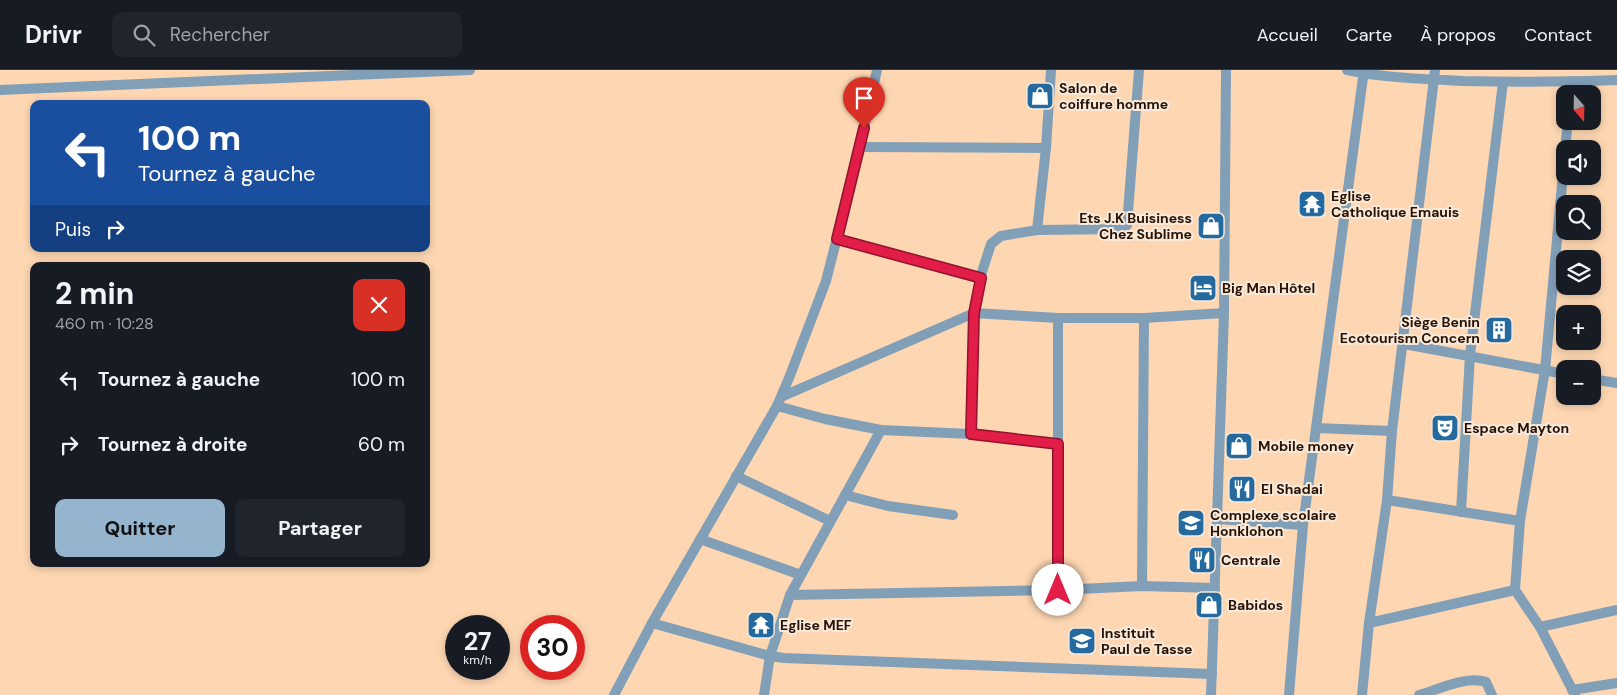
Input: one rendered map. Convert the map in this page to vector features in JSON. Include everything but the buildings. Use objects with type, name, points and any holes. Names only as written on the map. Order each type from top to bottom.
[{"type":"street","points":[[0,90],[470,70]]},
{"type":"street","points":[[614,695],[652,622],[779,401],[826,282],[860,147],[876,70]]},
{"type":"street","points":[[1037,230],[1046,148],[1051,70]]},
{"type":"street","points":[[971,434],[974,313],[990,244],[1001,236],[1037,230],[1122,229],[1127,225],[1139,70]]},
{"type":"street","points":[[1211,695],[1224,313],[1226,70]]},
{"type":"street","points":[[1347,70],[1435,75],[1503,82],[1617,80]]},
{"type":"street","points":[[1289,695],[1303,525],[1364,72]]},
{"type":"street","points":[[1362,695],[1435,75]]},
{"type":"street","points":[[1461,512],[1470,355],[1503,82]]},
{"type":"street","points":[[860,147],[1046,148]]},
{"type":"street","points":[[1562,185],[1545,370],[1520,521],[1515,590],[1540,627],[1574,692],[1617,683]]},
{"type":"street","points":[[837,239],[981,278]]},
{"type":"street","points":[[779,401],[974,313],[1058,318],[1144,318],[1224,313]]},
{"type":"street","points":[[1058,318],[1058,590]]},
{"type":"street","points":[[1142,586],[1144,318]]},
{"type":"street","points":[[1404,344],[1556,372]]},
{"type":"street","points":[[1601,380],[1617,383]]},
{"type":"street","points":[[779,401],[825,419],[881,430],[971,434],[1058,444]]},
{"type":"street","points":[[1316,428],[1392,431]]},
{"type":"street","points":[[764,695],[770,656],[790,594],[881,430]]},
{"type":"street","points":[[736,476],[830,520]]},
{"type":"street","points":[[845,495],[888,506],[953,515]]},
{"type":"street","points":[[1386,500],[1520,521]]},
{"type":"street","points":[[1217,519],[1303,525]]},
{"type":"street","points":[[700,539],[801,575]]},
{"type":"street","points":[[790,594],[1058,590],[1142,586],[1215,588]]},
{"type":"street","points":[[1369,623],[1515,590]]},
{"type":"street","points":[[1540,627],[1617,610]]},
{"type":"street","points":[[652,622],[770,656],[800,659],[1212,674]]},
{"type":"street","points":[[1418,695],[1468,680],[1478,679],[1486,682],[1492,695]]},
{"type":"place","name":"Salon de coiffure homme","points":[[1040,96]]},
{"type":"place","name":"Eglise Catholique Emauis","points":[[1312,204]]},
{"type":"place","name":"Ets J.K Buisiness Chez Sublime","points":[[1211,226]]},
{"type":"place","name":"Big Man Hôtel","points":[[1203,288]]},
{"type":"place","name":"Siège Benin Ecotourism Concern","points":[[1499,330]]},
{"type":"place","name":"Espace Mayton","points":[[1445,428]]},
{"type":"place","name":"Mobile money","points":[[1239,446]]},
{"type":"place","name":"El Shadai","points":[[1242,489]]},
{"type":"place","name":"Complexe scolaire Honklohon","points":[[1191,523]]},
{"type":"place","name":"Centrale","points":[[1202,560]]},
{"type":"place","name":"Babidos","points":[[1209,605]]},
{"type":"place","name":"Eglise MEF","points":[[761,625]]},
{"type":"place","name":"Instituit Paul de Tasse","points":[[1082,641]]},
{"type":"route","points":[[864,128],[837,239],[981,278],[974,313],[971,434],[1058,444],[1058,590]]}]
